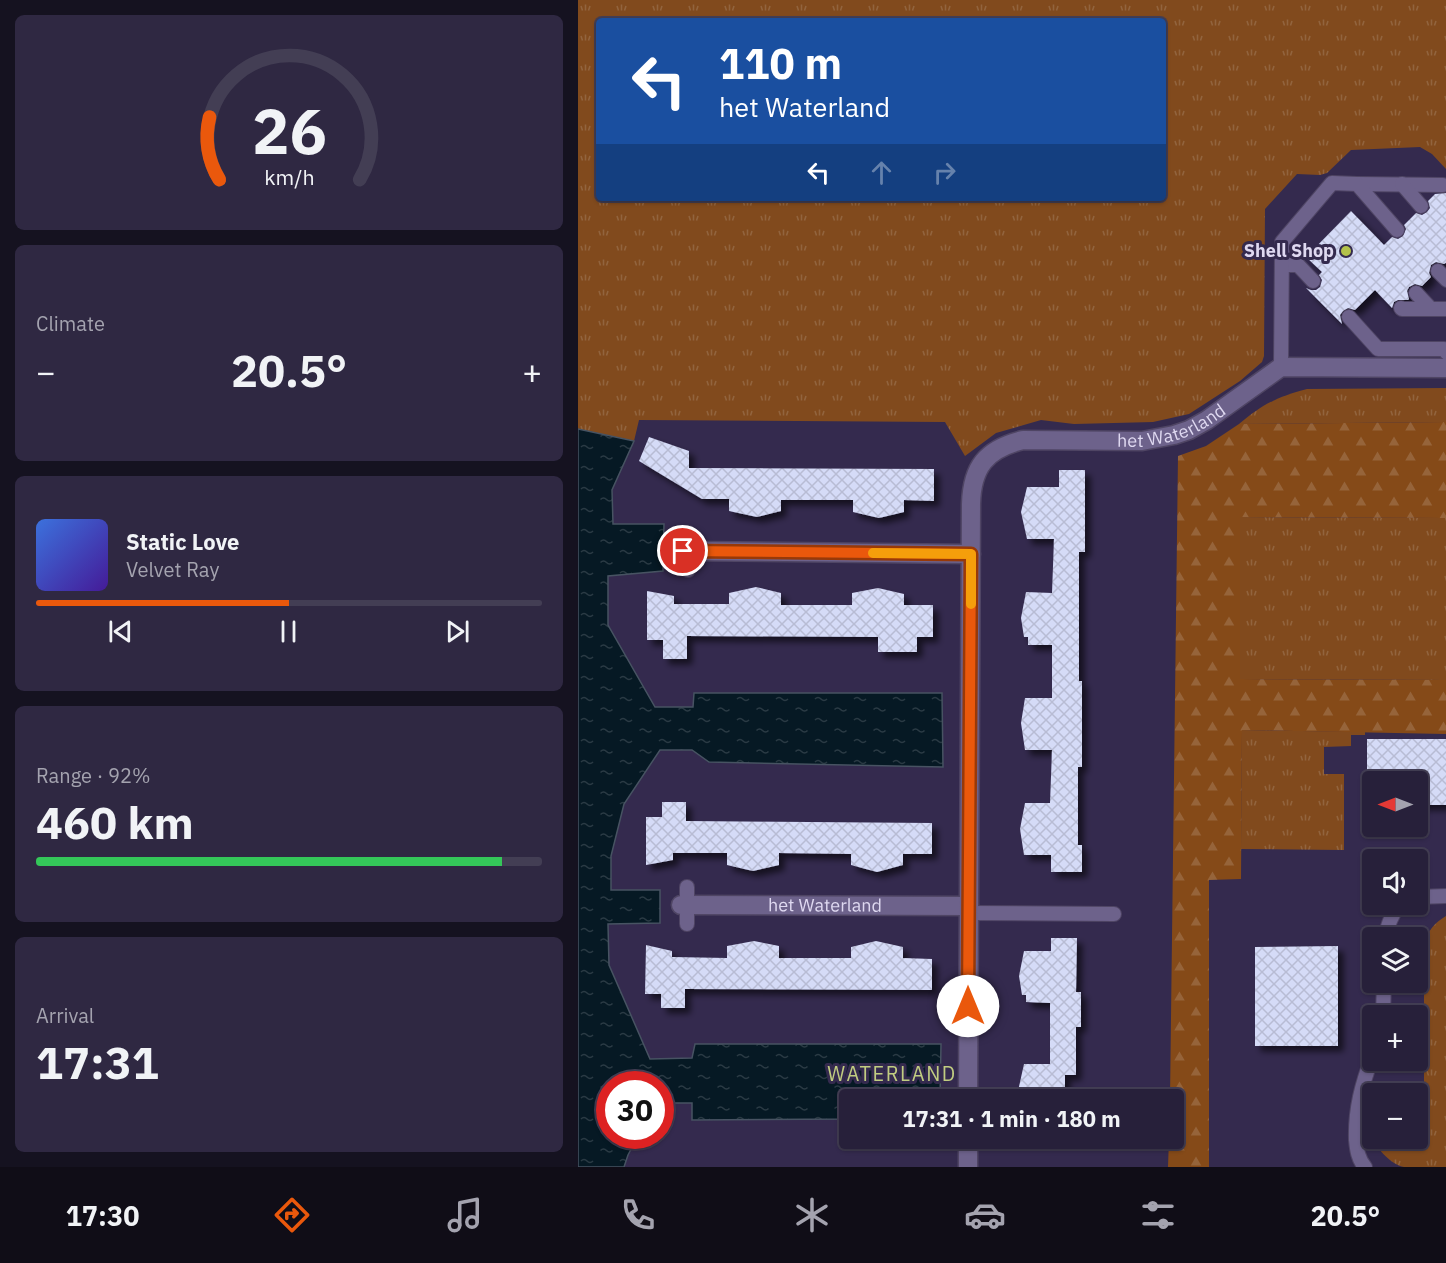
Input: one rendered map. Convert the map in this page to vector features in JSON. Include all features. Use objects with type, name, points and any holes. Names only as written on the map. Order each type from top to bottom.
[{"type":"street","points":[[1281,367],[1446,368]]},
{"type":"street","name":"het Waterland","points":[[968,1089],[971,554],[972,485],[975,475],[992,453],[1022,440],[1142,441],[1168,437],[1189,430],[1207,420],[1281,367]]},
{"type":"street","points":[[685,551],[971,554]]},
{"type":"street","name":"het Waterland","points":[[685,899],[969,910]]},
{"type":"street","points":[[968,1149],[968,1167]]},
{"type":"lane","points":[[1281,367],[1282,242],[1332,183],[1443,185]]},
{"type":"lane","points":[[1357,183],[1397,230]]},
{"type":"lane","points":[[1402,184],[1421,206]]},
{"type":"lane","points":[[1282,265],[1298,265],[1313,281]]},
{"type":"lane","points":[[1416,293],[1432,309]]},
{"type":"lane","points":[[1401,308],[1446,309]]},
{"type":"lane","points":[[1349,317],[1378,349],[1444,349],[1446,353]]},
{"type":"lane","points":[[688,533],[685,551],[688,570]]},
{"type":"lane","points":[[1428,897],[1446,896]]},
{"type":"lane","points":[[685,899],[687,924]]},
{"type":"lane","points":[[969,910],[1114,914]]},
{"type":"lane","points":[[1365,1167],[1359,1161],[1356,1126],[1357,1103],[1368,1071]]},
{"type":"green space","points":[[578,0],[1446,0],[1446,169],[1432,154],[1420,147],[1351,150],[1327,173],[1297,174],[1265,209],[1264,356],[1262,362],[1240,381],[1189,414],[1153,422],[1074,424],[1041,420],[996,433],[965,456],[945,422],[639,420],[634,441],[578,429]]},
{"type":"green space","points":[[1446,388],[1446,422],[1239,424],[1271,402],[1307,389]]},
{"type":"green space","points":[[1446,422],[1446,518],[1240,517],[1240,679],[1446,680],[1446,734],[1242,730],[1241,879],[1209,880],[1209,1167],[1168,1167],[1169,1149],[1184,1149],[1184,1089],[1170,1089],[1178,456],[1206,446],[1239,424]]},
{"type":"green space","points":[[1240,517],[1446,518],[1446,680],[1239,679]]},
{"type":"green space","points":[[1242,730],[1365,732],[1365,735],[1351,735],[1351,746],[1324,747],[1324,774],[1344,774],[1344,850],[1241,849]]},
{"type":"green space","points":[[1446,916],[1446,1167],[1404,1167],[1385,1156],[1380,1149],[1428,1149],[1428,1083],[1424,1083],[1424,1071],[1428,1071],[1428,1005],[1424,1005],[1424,993],[1428,993],[1428,934],[1438,921]]},
{"type":"water","points":[[578,429],[634,441],[612,490],[613,524],[664,524],[663,571],[608,576],[608,625],[655,707],[693,707],[694,693],[942,693],[943,767],[709,762],[692,750],[660,750],[624,804],[611,856],[611,890],[660,890],[660,923],[608,924],[609,965],[650,1059],[692,1058],[695,1044],[941,1044],[940,1089],[839,1089],[839,1119],[692,1120],[692,1103],[674,1103],[674,1071],[596,1071],[596,1149],[631,1149],[624,1167],[578,1167]]},
{"type":"building","points":[[1447,193],[1447,262],[1444,264],[1436,262],[1431,265],[1429,273],[1431,277],[1422,286],[1415,284],[1409,287],[1408,300],[1394,302],[1392,308],[1375,290],[1355,310],[1348,308],[1343,311],[1340,315],[1342,324],[1306,288],[1316,290],[1320,287],[1322,280],[1319,275],[1322,272],[1306,257],[1351,211],[1384,245],[1392,237],[1398,239],[1403,236],[1406,229],[1404,225],[1416,213],[1422,215],[1427,212],[1430,208],[1428,201],[1435,194]]},
{"type":"building","points":[[649,437],[689,451],[689,468],[934,469],[934,501],[904,500],[904,512],[879,518],[853,512],[853,500],[781,500],[781,511],[757,517],[729,511],[729,499],[702,499],[639,461]]},
{"type":"building","points":[[1059,470],[1085,470],[1085,552],[1079,552],[1082,767],[1078,767],[1078,845],[1082,845],[1082,872],[1051,872],[1051,855],[1024,855],[1020,829],[1025,803],[1050,803],[1052,750],[1025,750],[1021,723],[1025,698],[1052,698],[1052,645],[1028,645],[1028,637],[1024,637],[1021,618],[1026,592],[1052,593],[1054,539],[1027,539],[1021,512],[1027,487],[1059,487]]},
{"type":"building","points":[[756,587],[781,593],[781,605],[852,605],[852,593],[878,588],[904,594],[904,605],[933,605],[933,637],[917,637],[917,652],[878,652],[878,637],[687,636],[687,659],[663,659],[663,640],[647,640],[647,591],[674,596],[674,604],[729,604],[729,593]]},
{"type":"building","points":[[1367,739],[1447,739],[1447,805],[1428,805],[1428,771],[1367,771]]},
{"type":"building","points":[[662,802],[686,802],[686,821],[932,823],[932,854],[903,854],[903,865],[877,872],[851,865],[851,854],[779,853],[779,865],[753,871],[727,865],[727,853],[673,853],[673,860],[646,865],[646,817],[662,817]]},
{"type":"building","points":[[1051,938],[1077,938],[1076,992],[1081,992],[1081,1027],[1076,1027],[1076,1075],[1065,1075],[1065,1089],[1018,1089],[1024,1064],[1050,1064],[1050,1003],[1026,1002],[1026,995],[1022,995],[1019,976],[1024,951],[1051,951]]},
{"type":"building","points":[[754,941],[779,946],[779,958],[851,958],[851,947],[876,941],[903,947],[903,958],[932,959],[932,990],[685,989],[685,1008],[661,1008],[661,994],[645,994],[646,945],[672,951],[672,957],[727,958],[727,946]]},
{"type":"building","points":[[1338,946],[1338,1046],[1255,1046],[1255,947]]},
{"type":"slow traffic","points":[[873,553],[971,554],[971,604]]},
{"type":"place","name":"Shell Shop","points":[[1346,251]]},
{"type":"district","name":"WATERLAND","points":[[892,1074]]},
{"type":"route","points":[[683,551],[971,554],[968,1006]]}]
